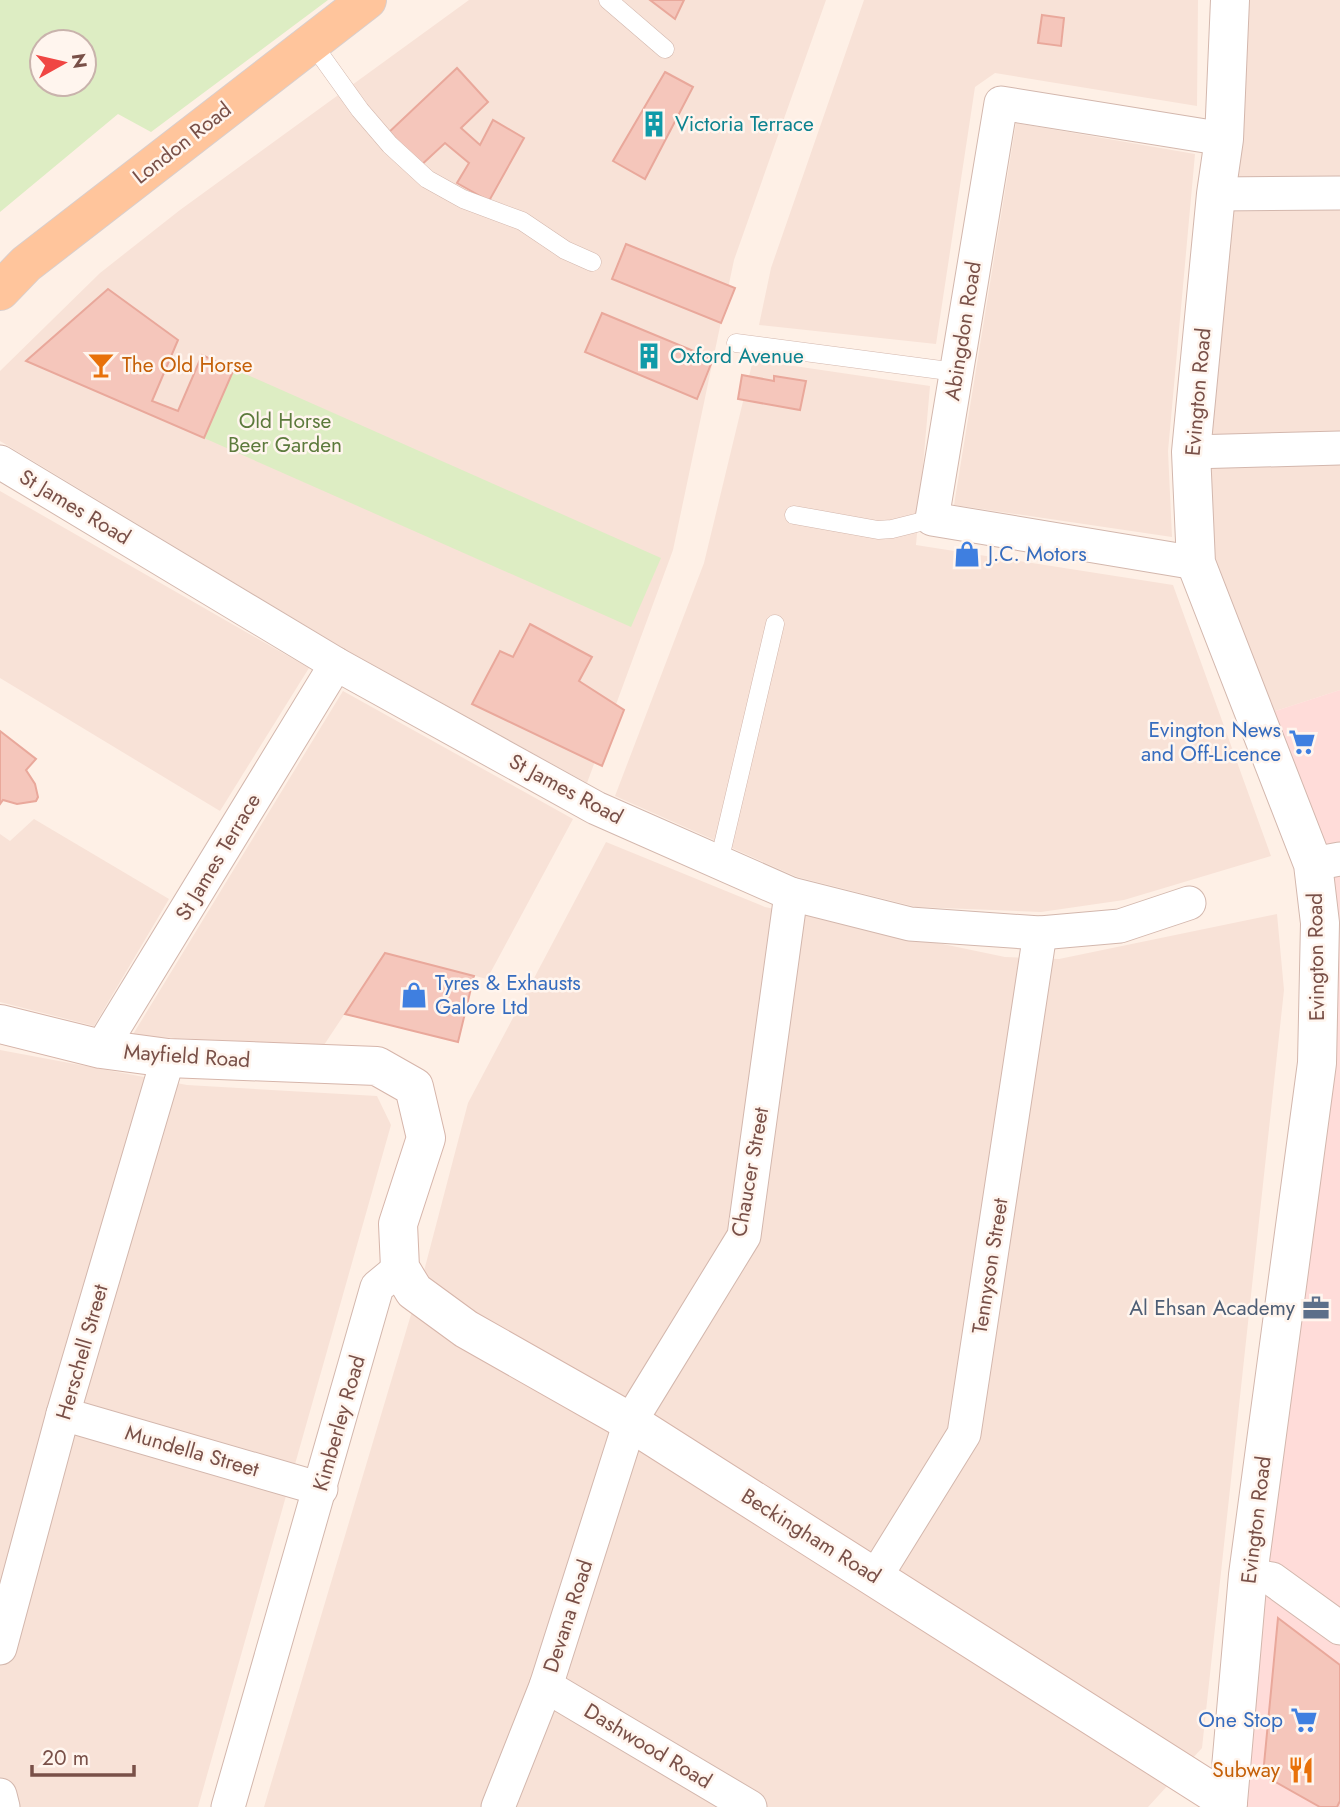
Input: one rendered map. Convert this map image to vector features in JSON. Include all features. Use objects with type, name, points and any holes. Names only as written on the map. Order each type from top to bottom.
[{"type":"main road","name":"London Road","points":[[0,291],[26,264],[367,0]]},
{"type":"street","name":"Evington Road","points":[[1230,0],[1224,138],[1216,194],[1191,452],[1196,564],[1326,862],[1320,923],[1317,1063],[1248,1575],[1235,1805]]},
{"type":"street","name":"Abingdon Road","points":[[932,519],[1001,103],[1224,138]]},
{"type":"street","points":[[1216,194],[1340,193]]},
{"type":"street","points":[[1191,452],[1340,448]]},
{"type":"street","name":"St James Road","points":[[0,462],[336,664],[596,808],[791,894],[910,924],[1040,933],[1119,926],[1189,903]]},
{"type":"street","points":[[932,519],[1196,564]]},
{"type":"street","name":"St James Terrace","points":[[101,1049],[336,664]]},
{"type":"street","name":"Chaucer Street","points":[[630,1422],[744,1236],[791,894]]},
{"type":"street","name":"Tennyson Street","points":[[876,1576],[964,1434],[1040,933]]},
{"type":"street","name":"Mayfield Road","points":[[0,1024],[101,1049],[168,1058],[377,1066],[414,1087],[426,1138],[398,1224],[400,1268]]},
{"type":"street","name":"Herschell Street","points":[[0,1648],[63,1414],[168,1058]]},
{"type":"street","name":"Beckingham Road","points":[[400,1268],[414,1291],[466,1329],[630,1422],[1235,1805]]},
{"type":"street","name":"Kimberley Road","points":[[228,1807],[377,1286],[400,1268]]},
{"type":"street","name":"Mundella Street","points":[[63,1414],[321,1489]]},
{"type":"street","name":"Devana Road","points":[[498,1807],[546,1686],[630,1422]]},
{"type":"street","points":[[1248,1575],[1272,1579],[1340,1628]]},
{"type":"street","name":"Dashwood Road","points":[[546,1686],[750,1807]]},
{"type":"street","points":[[0,1795],[3,1807]]},
{"type":"lane","points":[[608,0],[665,49]]},
{"type":"lane","points":[[312,43],[368,119],[408,164],[426,179],[463,200],[522,221],[565,250],[592,262]]},
{"type":"lane","points":[[736,342],[956,372]]},
{"type":"lane","points":[[794,515],[878,530],[932,519]]},
{"type":"lane","points":[[719,862],[775,624]]},
{"type":"shaded area","points":[[469,0],[826,0],[734,260],[673,550],[587,783],[346,650],[0,441],[0,371],[100,273],[180,210]]},
{"type":"shaded area","points":[[864,0],[1198,0],[1197,106],[995,73],[975,87],[936,344],[759,325],[771,268]]},
{"type":"shaded area","points":[[1228,0],[1340,0],[1340,690],[1257,717],[1196,563]]},
{"type":"shaded area","points":[[1016,123],[1195,154],[1168,451],[1172,537],[954,505]]},
{"type":"shaded area","points":[[753,360],[930,386],[916,545],[1173,585],[1271,856],[1124,900],[1041,912],[916,907],[797,877],[615,796],[704,563]]},
{"type":"shaded area","points":[[0,491],[309,668],[220,811],[0,678]]},
{"type":"shaded area","points":[[1340,690],[1340,1807],[1228,1807],[1320,923],[1257,717]]},
{"type":"shaded area","points":[[343,691],[573,819],[487,979],[385,953],[324,1045],[132,1036]]},
{"type":"shaded area","points":[[34,819],[169,899],[94,1026],[0,1002],[0,834],[10,841]]},
{"type":"shaded area","points":[[606,842],[765,907],[1005,957],[1059,959],[1277,914],[1284,990],[1202,1748],[1148,1807],[264,1807],[424,1271],[468,1103]]},
{"type":"shaded area","points":[[0,1050],[187,1085],[377,1096],[391,1125],[198,1807],[0,1807]]},
{"type":"green space","points":[[0,0],[328,0],[151,132],[118,114],[0,212]]},
{"type":"green space","name":"Old Horse Beer Garden","points":[[234,369],[661,558],[631,627],[204,438]]},
{"type":"building","points":[[650,0],[684,0],[675,19]]},
{"type":"building","points":[[1042,15],[1064,18],[1061,46],[1038,43]]},
{"type":"building","points":[[457,68],[488,102],[461,128],[480,145],[493,120],[524,138],[489,201],[457,183],[469,163],[445,143],[418,168],[387,134]]},
{"type":"building","name":"Victoria Terrace","points":[[665,72],[693,87],[645,179],[613,161]]},
{"type":"building","name":"Oxford Avenue","points":[[626,244],[735,288],[721,323],[612,279]]},
{"type":"building","name":"The Old Horse","points":[[108,289],[178,340],[152,401],[178,411],[202,355],[234,369],[204,438],[26,361]]},
{"type":"building","name":"Oxford Avenue","points":[[602,313],[713,359],[697,399],[585,352]]},
{"type":"building","points":[[742,375],[774,381],[774,376],[806,381],[800,410],[738,399]]},
{"type":"building","points":[[530,624],[592,657],[579,681],[624,710],[602,766],[472,704],[500,651],[513,657]]},
{"type":"building","points":[[0,731],[36,759],[26,770],[35,784],[38,797],[36,801],[17,804],[3,800],[0,804]]},
{"type":"building","name":"Tyres & Exhausts Galore Ltd","points":[[385,953],[474,976],[458,1042],[345,1014]]},
{"type":"building","name":"One Stop","points":[[1278,1618],[1340,1665],[1340,1801],[1337,1807],[1320,1807],[1263,1775]]},
{"type":"place","name":"Victoria Terrace","points":[[654,124]]},
{"type":"place","name":"Oxford Avenue","points":[[649,356]]},
{"type":"place","name":"The Old Horse","points":[[101,365]]},
{"type":"place","name":"J.C. Motors","points":[[967,554]]},
{"type":"place","name":"Evington News and Off-Licence","points":[[1302,742]]},
{"type":"place","name":"Tyres & Exhausts Galore Ltd","points":[[414,995]]},
{"type":"place","name":"Al Ehsan Academy","points":[[1316,1308]]},
{"type":"place","name":"One Stop","points":[[1304,1720]]},
{"type":"place","name":"Subway","points":[[1301,1770]]}]
